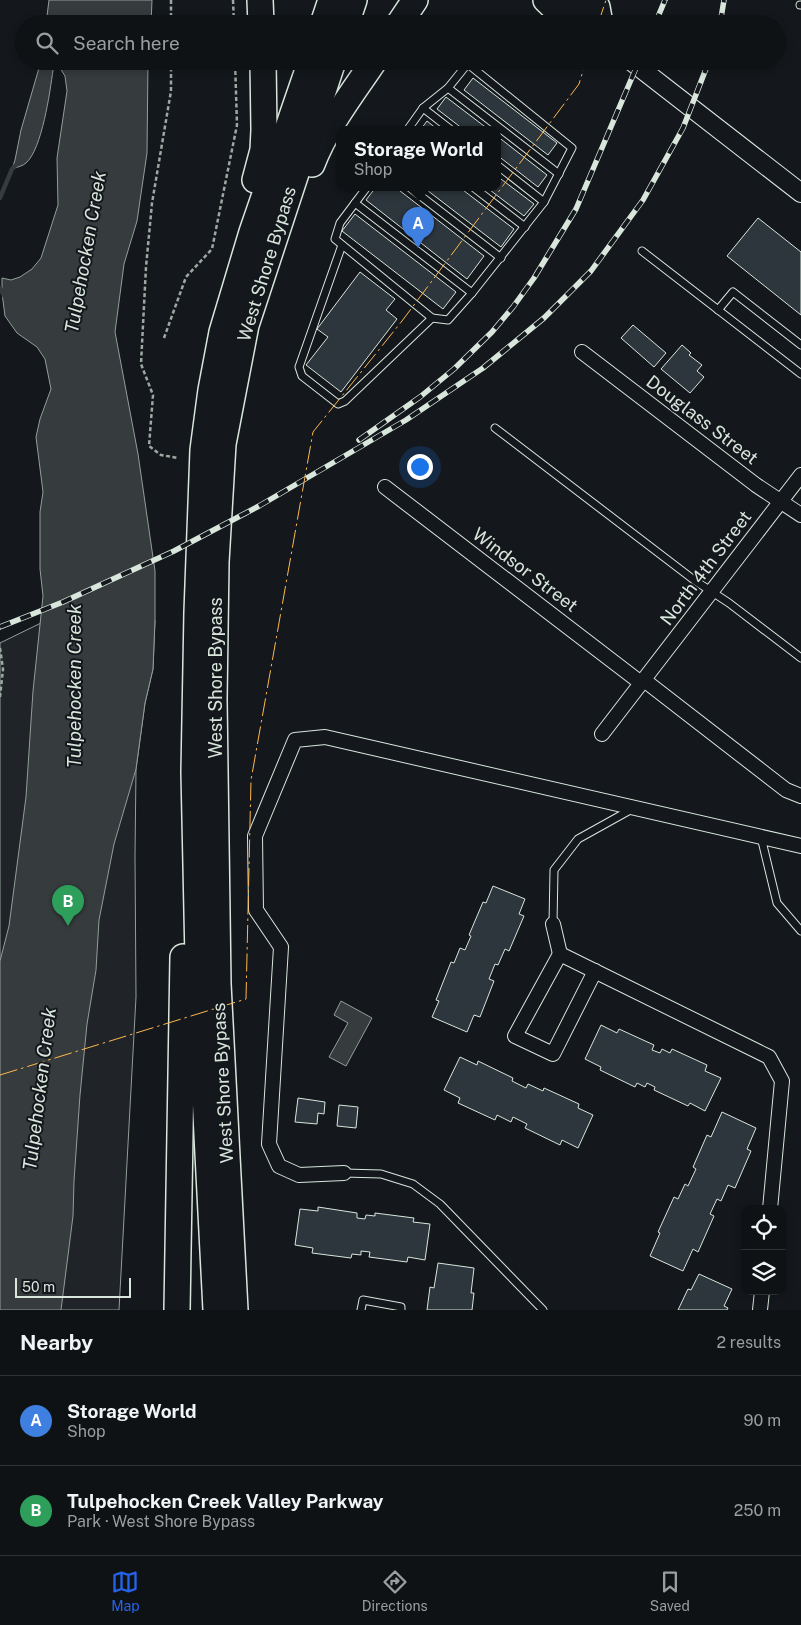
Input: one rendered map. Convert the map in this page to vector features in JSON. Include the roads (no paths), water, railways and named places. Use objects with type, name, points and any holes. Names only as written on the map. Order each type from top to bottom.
[{"type":"highway","points":[[260,0],[261,15]]},
{"type":"highway","points":[[326,15],[332,0]]},
{"type":"highway","points":[[349,15],[354,0]]},
{"type":"highway","points":[[405,15],[415,0]]},
{"type":"highway","points":[[546,0],[562,15]]},
{"type":"highway","points":[[591,0],[598,8],[599,15]]},
{"type":"highway","points":[[204,439],[211,325],[254,187],[263,150],[265,112],[263,70]]},
{"type":"highway","name":"West Shore Bypass","points":[[216,1310],[198,959],[194,772],[197,612],[204,439],[222,332],[252,232],[308,70]]},
{"type":"highway","name":"West Shore Bypass","points":[[235,1310],[218,984],[214,689],[216,562],[223,444],[246,325],[330,70]]},
{"type":"highway","points":[[235,379],[315,156],[331,125],[368,70]]},
{"type":"highway","points":[[177,1310],[181,1003],[197,612]]},
{"type":"highway","points":[[227,1170],[251,1310]]},
{"type":"street","points":[[570,0],[582,15]]},
{"type":"street","points":[[643,70],[801,193]]},
{"type":"street","name":"Douglass Street","points":[[582,352],[756,485],[801,515]]},
{"type":"street","name":"North 4th Street","points":[[602,734],[801,475]]},
{"type":"street","name":"Windsor Street","points":[[385,487],[786,790],[801,796]]},
{"type":"street","points":[[344,1173],[299,1175],[279,1166],[269,1144],[281,947],[256,910],[255,836],[295,740],[325,737],[801,846]]},
{"type":"street","points":[[554,924],[560,954],[515,1036],[554,1054],[595,971]]},
{"type":"street","points":[[560,954],[769,1057],[782,1081],[770,1205]]},
{"type":"street","points":[[760,1310],[762,1295]]},
{"type":"lane","points":[[410,126],[423,108],[448,88],[463,70]]},
{"type":"lane","points":[[364,191],[340,223],[335,239],[432,318],[448,320],[501,258],[544,202],[572,148],[477,70]]},
{"type":"lane","points":[[448,88],[497,126]]},
{"type":"lane","points":[[423,108],[446,126]]},
{"type":"lane","points":[[501,129],[559,174]]},
{"type":"lane","points":[[501,168],[544,202]]},
{"type":"lane","points":[[414,191],[501,258]]},
{"type":"lane","points":[[477,191],[525,228]]},
{"type":"lane","points":[[355,203],[472,293]]},
{"type":"lane","points":[[342,245],[299,367],[302,376],[338,404],[345,401],[432,318]]},
{"type":"lane","points":[[642,251],[801,374]]},
{"type":"lane","points":[[718,310],[733,292],[801,344]]},
{"type":"lane","points":[[495,428],[694,580],[729,603],[801,658]]},
{"type":"lane","points":[[554,924],[554,870],[578,838],[634,807]]},
{"type":"lane","points":[[761,836],[777,904],[801,931]]},
{"type":"lane","points":[[344,1173],[381,1174],[413,1184],[440,1204],[543,1310]]},
{"type":"lane","points":[[362,1310],[363,1300],[401,1307],[401,1310]]},
{"type":"water","points":[[49,0],[152,0],[151,15],[47,15]]},
{"type":"water","points":[[38,70],[53,70],[50,92],[37,146],[26,163],[12,169]]},
{"type":"water","name":"Tulpehocken Creek","points":[[61,70],[148,70],[147,153],[137,221],[124,264],[115,332],[138,454],[155,571],[153,669],[145,703],[136,769],[114,844],[99,920],[96,970],[87,1024],[80,1095],[73,1216],[61,1310],[0,1310],[0,961],[9,926],[26,797],[33,691],[43,596],[40,569],[40,512],[43,492],[36,437],[40,419],[51,389],[45,359],[37,347],[17,333],[5,316],[2,278],[11,280],[20,277],[32,269],[41,258],[58,205],[57,158],[67,91],[65,76]]},
{"type":"water","points":[[341,1001],[372,1018],[346,1066],[329,1057],[348,1023],[334,1015]]},
{"type":"waterway","points":[[0,198],[15,166]]},
{"type":"waterway","points":[[0,288],[5,297]]},
{"type":"railway","points":[[659,15],[665,0]]},
{"type":"railway","points":[[722,15],[724,0]]},
{"type":"railway","points":[[359,440],[420,397],[454,369],[492,332],[513,307],[534,278],[576,209],[635,70]]},
{"type":"railway","points":[[0,627],[63,602],[174,551],[259,506],[406,420],[483,368],[544,318],[591,271],[643,200],[683,128],[706,70]]},
{"type":"place","name":"Storage World","points":[[418,248]]},
{"type":"place","name":"Tulpehocken Creek Valley Parkway","points":[[68,926]]}]
